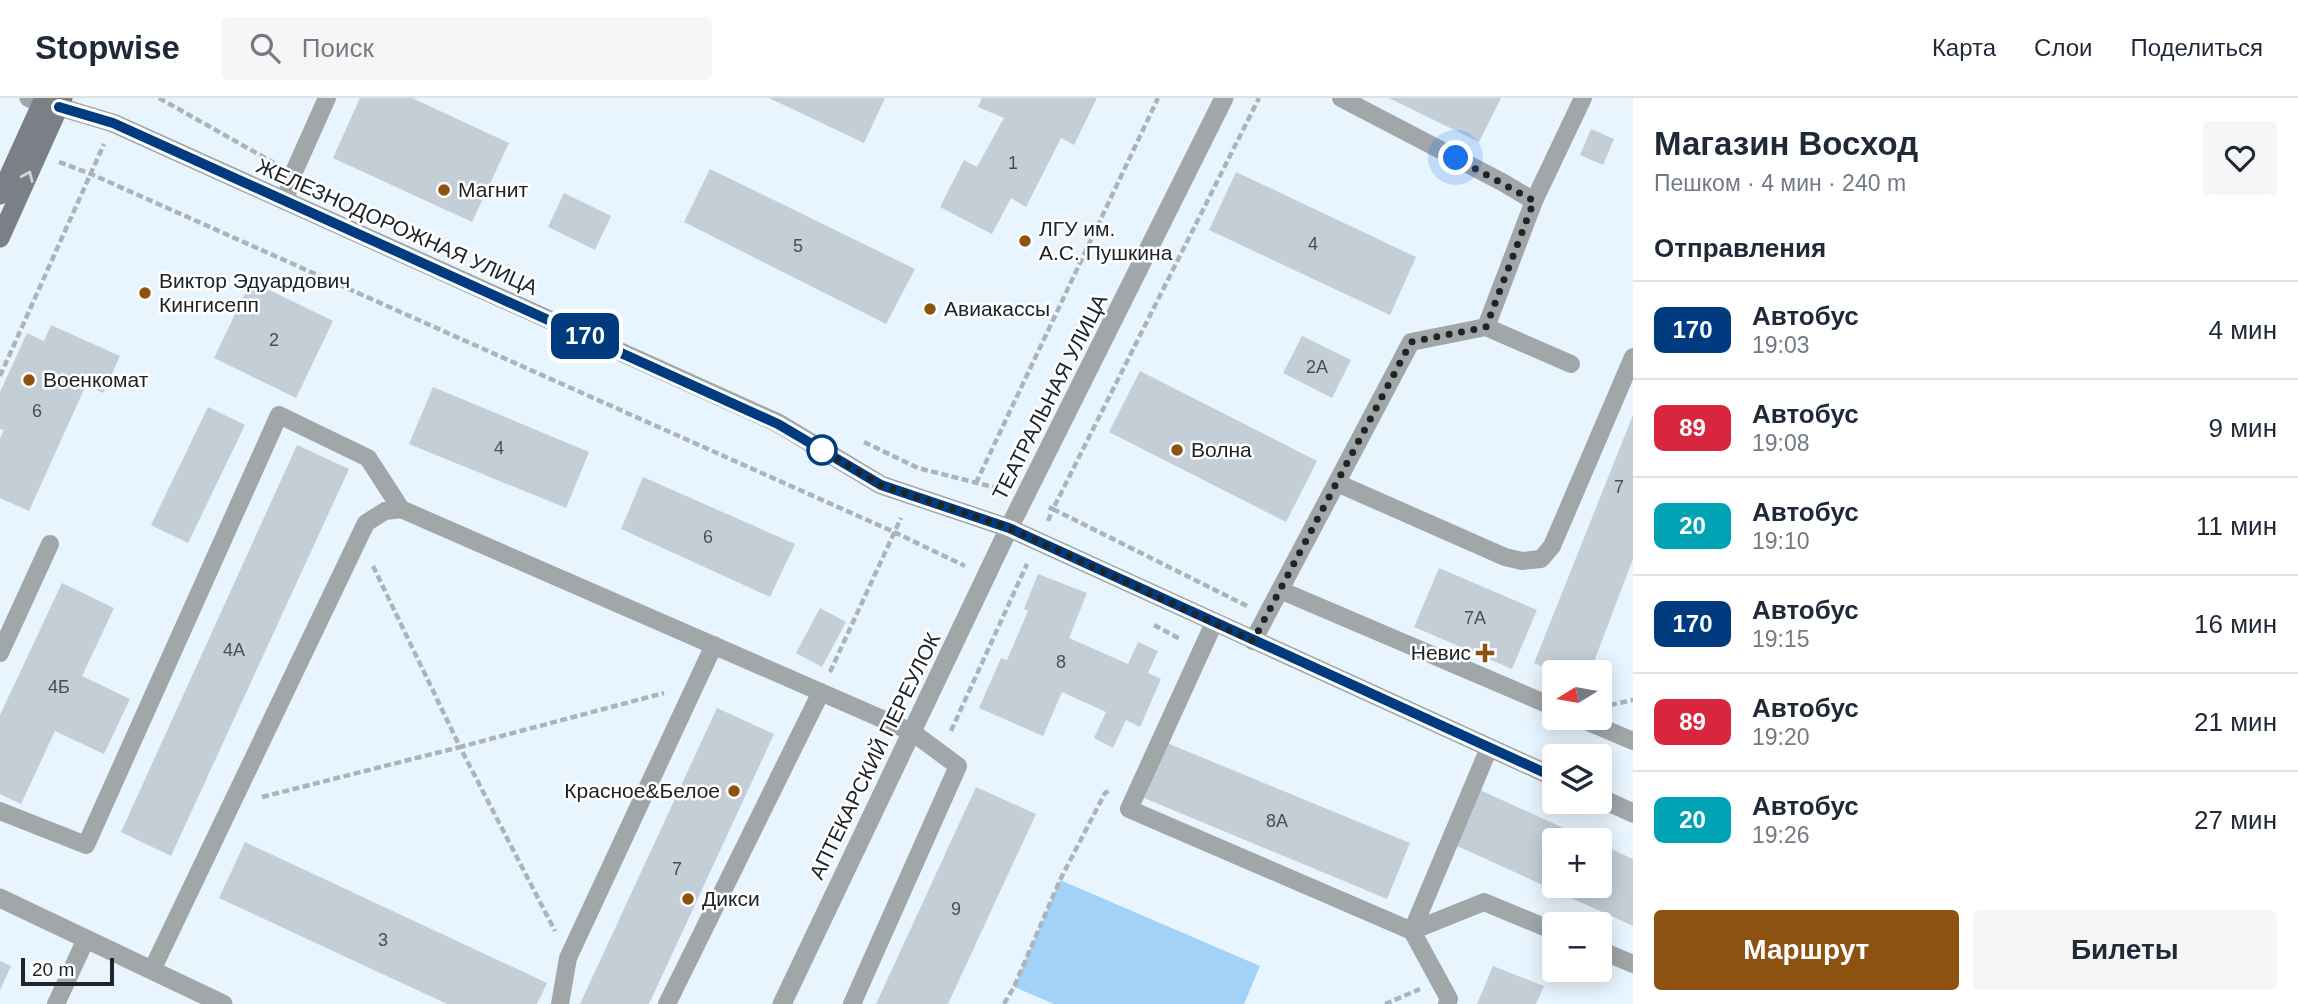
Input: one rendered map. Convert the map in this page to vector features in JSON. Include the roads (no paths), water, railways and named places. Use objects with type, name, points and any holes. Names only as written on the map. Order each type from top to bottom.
[{"type":"main road","points":[[0,238],[38,155],[48,101]]},
{"type":"main road","points":[[0,195],[48,101]]},
{"type":"street","name":"ТЕАТРАЛЬНАЯ УЛИЦА","points":[[1009,528],[1224,98]]},
{"type":"street","name":"ЖЕЛЕЗНОДОРОЖНАЯ УЛИЦА","points":[[48,101],[113,123],[778,424],[881,485],[1009,528],[1542,772]]},
{"type":"street","name":"АПТЕКАРСКИЙ ПЕРЕУЛОК","points":[[782,1004],[1009,528]]},
{"type":"street","points":[[1612,803],[1633,813]]},
{"type":"street","points":[[0,898],[223,1004]]},
{"type":"lane","points":[[285,201],[293,174],[327,98]]},
{"type":"lane","points":[[1341,98],[1534,201]]},
{"type":"lane","points":[[1486,327],[1534,201],[1583,98]]},
{"type":"lane","points":[[1253,641],[1411,342],[1486,327],[1571,364]]},
{"type":"lane","points":[[1336,482],[1505,557],[1522,561],[1541,559],[1552,546],[1633,357]]},
{"type":"lane","points":[[0,811],[86,845],[279,415],[368,458],[401,509],[912,732],[958,766],[852,1004]]},
{"type":"lane","points":[[152,970],[366,523],[385,512],[401,509]]},
{"type":"lane","points":[[0,653],[50,544]]},
{"type":"lane","points":[[1280,590],[1542,702]]},
{"type":"lane","points":[[1214,623],[1129,809],[1412,931],[1450,999],[1447,1004]]},
{"type":"lane","points":[[560,1004],[568,958],[715,646]]},
{"type":"lane","points":[[667,1004],[821,692]]},
{"type":"lane","points":[[1607,730],[1633,741]]},
{"type":"lane","points":[[1412,931],[1489,748]]},
{"type":"lane","points":[[1412,931],[1484,902],[1542,926]]},
{"type":"lane","points":[[56,1004],[86,939]]},
{"type":"lane","points":[[1612,955],[1633,964]]},
{"type":"place","name":"Магнит","points":[[444,190]]},
{"type":"place","name":"ЛГУ им. А.С. Пушкина","points":[[1025,241]]},
{"type":"place","name":"Виктор Эдуардович Кингисепп","points":[[145,293]]},
{"type":"place","name":"Авиакассы","points":[[930,309]]},
{"type":"place","name":"Военкомат","points":[[29,380]]},
{"type":"place","name":"Волна","points":[[1177,450]]},
{"type":"place","name":"Невис","points":[[1485,653]]},
{"type":"place","name":"Красное&Белое","points":[[734,791]]},
{"type":"place","name":"Дикси","points":[[688,899]]}]
